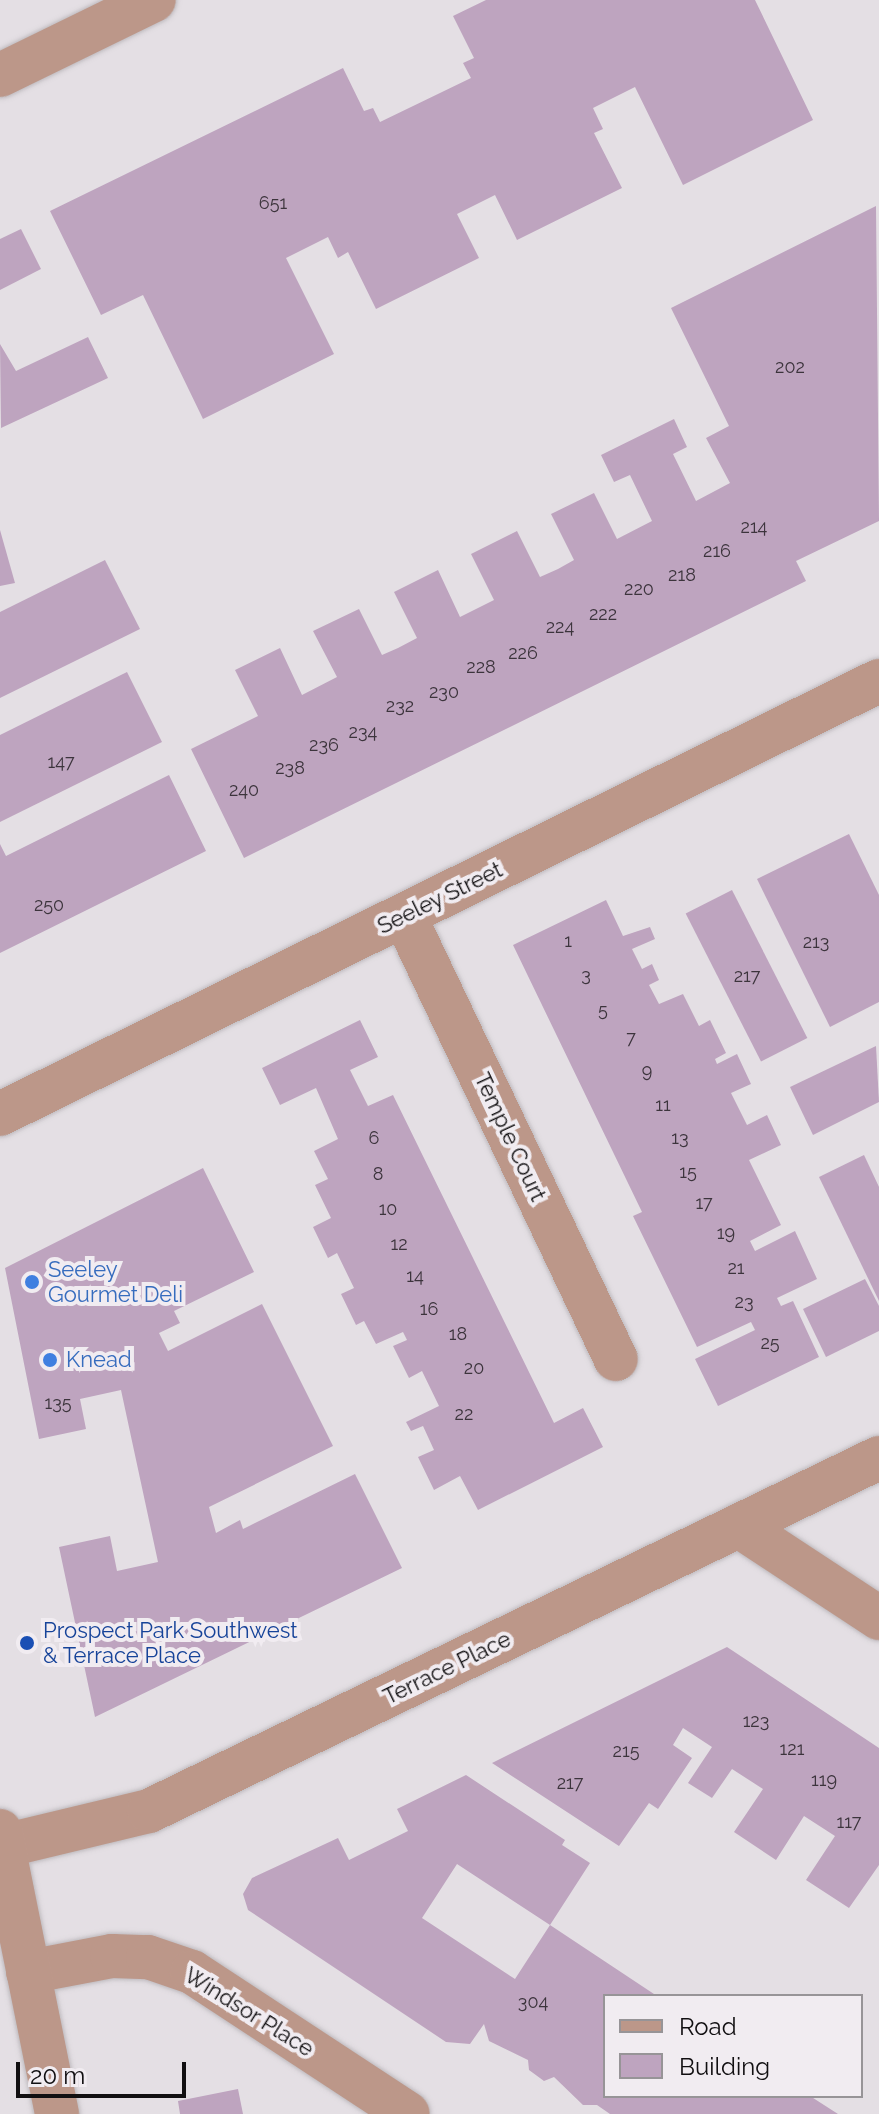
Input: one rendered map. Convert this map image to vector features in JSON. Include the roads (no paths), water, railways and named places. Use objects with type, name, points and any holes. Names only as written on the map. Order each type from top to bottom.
[{"type":"street","points":[[0,75],[154,0]]},
{"type":"street","name":"Seeley Street","points":[[0,1114],[879,681]]},
{"type":"street","name":"Temple Court","points":[[404,915],[616,1359]]},
{"type":"street","name":"Terrace Place","points":[[2,1838],[149,1811],[879,1458]]},
{"type":"street","points":[[739,1526],[879,1618]]},
{"type":"street","points":[[2,1838],[57,2114]]},
{"type":"street","name":"Windsor Place","points":[[28,1972],[112,1956],[148,1957],[192,1972],[408,2114]]},
{"type":"place","name":"Seeley Gourmet Deli","points":[[32,1282]]},
{"type":"place","name":"Knead","points":[[50,1360]]},
{"type":"place","name":"Prospect Park Southwest & Terrace Place","points":[[27,1643]]}]
